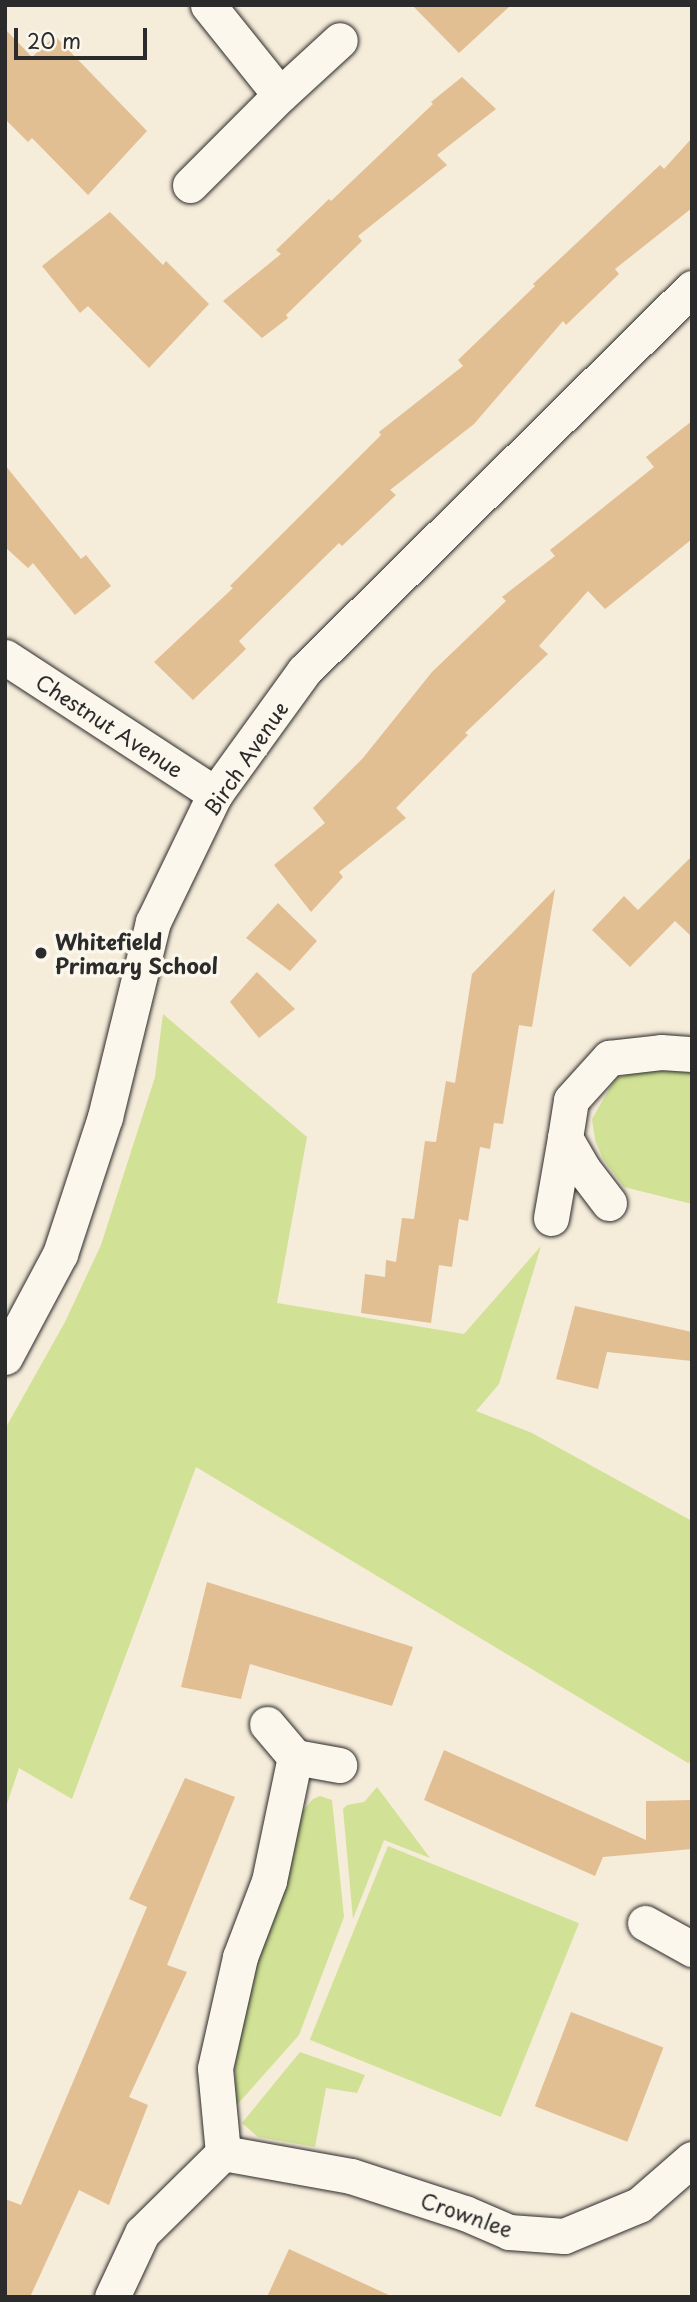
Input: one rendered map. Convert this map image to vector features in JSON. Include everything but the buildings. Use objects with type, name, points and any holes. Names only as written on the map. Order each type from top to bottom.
[{"type":"street","points":[[208,5],[280,95]]},
{"type":"street","points":[[190,184],[340,40]]},
{"type":"street","name":"Birch Avenue","points":[[5,1357],[60,1254],[105,1117],[153,922],[215,794],[304,671],[688,299]]},
{"type":"street","name":"Chestnut Avenue","points":[[5,657],[215,794]]},
{"type":"street","points":[[551,1218],[571,1100],[609,1058],[661,1052],[692,1054]]},
{"type":"street","points":[[565,1138],[583,1169],[609,1203]]},
{"type":"street","points":[[267,1724],[295,1758],[339,1765]]},
{"type":"street","points":[[112,2297],[142,2234],[223,2153],[215,2068],[240,1957],[269,1881],[295,1758]]},
{"type":"street","points":[[645,1923],[692,1949]]},
{"type":"street","name":"Crownlee","points":[[223,2153],[351,2176],[465,2213],[509,2232],[564,2236],[639,2204],[692,2158]]},
{"type":"green space","points":[[163,1014],[307,1137],[277,1303],[464,1334],[541,1246],[499,1384],[476,1411],[532,1433],[692,1521],[692,1761],[688,1763],[196,1467],[72,1799],[19,1768],[5,1810],[5,1429],[65,1322],[101,1245],[155,1077]]},
{"type":"green space","points":[[645,1068],[692,1068],[692,1204],[624,1187],[603,1159],[595,1140],[592,1119],[615,1079]]},
{"type":"green space","points":[[377,1787],[430,1858],[384,1840],[353,1919],[343,1809],[347,1805],[364,1802]]},
{"type":"green space","points":[[320,1796],[332,1800],[344,1917],[299,2035],[236,2106],[234,2036],[296,1819],[313,1799]]},
{"type":"green space","points":[[388,1846],[579,1923],[501,2117],[310,2040]]},
{"type":"green space","points":[[300,2052],[365,2075],[357,2093],[326,2088],[315,2147],[258,2137],[242,2123]]},
{"type":"place","name":"Whitefield Primary School","points":[[41,953]]}]
